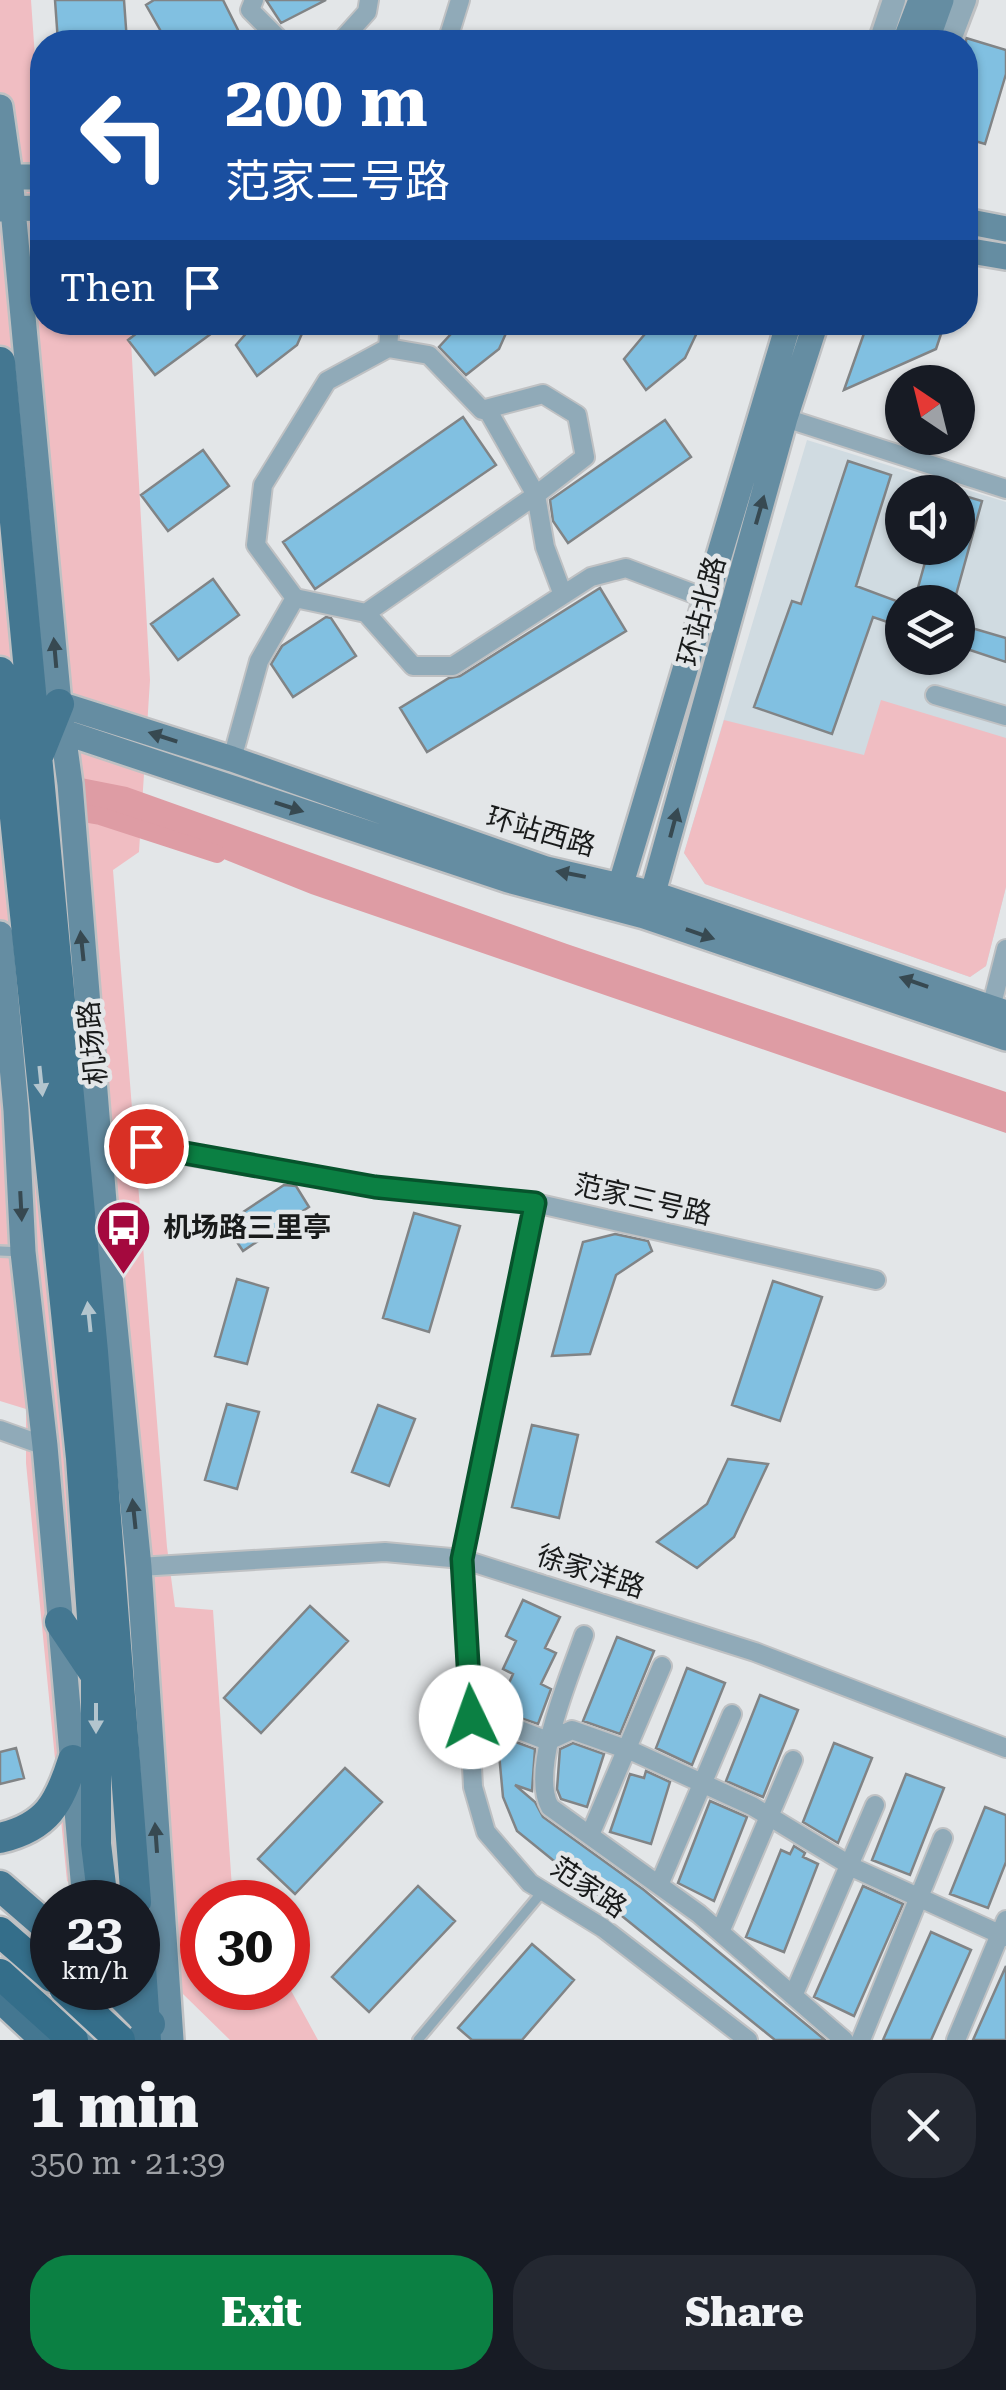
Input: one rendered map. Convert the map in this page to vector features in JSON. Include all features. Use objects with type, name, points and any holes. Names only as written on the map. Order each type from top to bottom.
[{"type":"highway","points":[[0,1932],[30,1959]]},
{"type":"highway","points":[[0,1974],[72,2040]]},
{"type":"highway","points":[[87,2010],[118,2040]]},
{"type":"main road","points":[[910,30],[921,0]]},
{"type":"main road","points":[[930,30],[941,0]]},
{"type":"main road","name":"机场路","points":[[0,107],[7,209],[62,718],[49,773],[45,842],[96,1675],[96,1844],[100,1880]]},
{"type":"main road","points":[[978,224],[1006,230]]},
{"type":"main road","points":[[978,252],[1006,257]]},
{"type":"main road","name":"环站北路","points":[[613,910],[785,335]]},
{"type":"main road","name":"环站北路","points":[[649,905],[812,335]]},
{"type":"main road","name":"机场路","points":[[0,362],[49,773]]},
{"type":"main road","name":"机场路","points":[[0,672],[9,775],[45,842],[101,1135],[110,1276],[139,1567],[169,2040]]},
{"type":"main road","points":[[49,773],[62,718]]},
{"type":"main road","name":"环站西路","points":[[62,718],[232,760],[546,869],[621,884],[649,905],[1006,1038]]},
{"type":"main road","name":"环站西路","points":[[62,718],[508,880],[613,910],[649,905],[999,1011]]},
{"type":"main road","name":"机场路","points":[[45,842],[93,1352],[134,1880]]},
{"type":"main road","points":[[0,934],[16,1110],[12,1252],[45,1446],[83,1880]]},
{"type":"main road","points":[[60,1622],[96,1675]]},
{"type":"main road","points":[[0,1838],[30,1830],[51,1810],[73,1760]]},
{"type":"main road","points":[[0,1886],[30,1911]]},
{"type":"main road","points":[[0,1996],[46,2040]]},
{"type":"main road","points":[[91,2010],[91,2040]]},
{"type":"main road","points":[[115,2010],[118,2040]]},
{"type":"main road","points":[[145,2029],[169,2040]]},
{"type":"street","points":[[254,0],[250,10],[270,30]]},
{"type":"street","points":[[351,30],[367,12],[369,0]]},
{"type":"street","points":[[450,30],[460,0]]},
{"type":"street","points":[[884,30],[894,0]]},
{"type":"street","points":[[953,30],[965,0]]},
{"type":"street","points":[[388,348],[389,335]]},
{"type":"street","points":[[366,613],[585,457],[577,415],[543,394],[482,410],[430,356],[388,348],[327,381],[263,485],[256,545],[295,598],[366,613],[413,666],[453,666],[591,576],[626,568],[706,598]]},
{"type":"street","points":[[487,409],[536,495],[545,546],[563,595]]},
{"type":"street","points":[[785,418],[1006,489]]},
{"type":"street","points":[[232,760],[259,661],[295,598]]},
{"type":"street","points":[[936,695],[1006,716]]},
{"type":"street","points":[[999,1011],[1006,948]]},
{"type":"street","name":"范家三号路","points":[[101,1135],[196,1157],[375,1187],[535,1203],[876,1280]]},
{"type":"street","name":"范家路","points":[[535,1203],[462,1559],[473,1787],[486,1832],[530,1883],[602,1928],[748,2040]]},
{"type":"street","points":[[0,1430],[45,1446]]},
{"type":"street","name":"徐家洋路","points":[[139,1567],[385,1552],[462,1559],[755,1652],[1006,1748]]},
{"type":"street","points":[[584,1635],[548,1742],[544,1796],[550,1807],[720,1932],[844,2040]]},
{"type":"street","points":[[590,1836],[662,1666]]},
{"type":"street","points":[[659,1885],[732,1714]]},
{"type":"street","points":[[471,1717],[504,1724],[548,1742],[572,1730],[626,1750],[770,1816],[849,1864],[1004,1930],[956,2040]]},
{"type":"street","points":[[720,1932],[794,1760]]},
{"type":"street","points":[[793,1996],[875,1805]]},
{"type":"street","points":[[861,2040],[943,1838]]},
{"type":"lane","points":[[418,2040],[544,1891]]},
{"type":"shaded area","points":[[0,0],[31,0],[30,335],[131,335],[150,680],[139,852],[113,870],[167,1547],[175,1607],[213,1610],[231,1880],[180,1880],[180,1991],[160,1972],[160,1880],[67,1880],[26,1463],[26,1409],[0,1401]]},
{"type":"shaded area","points":[[807,440],[919,475],[885,475],[885,565],[975,565],[975,492],[1006,502],[1006,887],[986,966],[970,977],[705,884],[684,853]]},
{"type":"shaded area","points":[[881,700],[1006,738],[1006,887],[986,966],[970,977],[705,884],[684,853],[724,720],[864,755]]},
{"type":"shaded area","points":[[0,762],[127,787],[567,944],[1006,1092],[1006,1133],[311,894],[94,807],[0,795]]},
{"type":"shaded area","points":[[199,2010],[302,2010],[318,2040],[230,2040]]},
{"type":"building","points":[[55,0],[124,0],[126,30],[57,30]]},
{"type":"building","points":[[154,0],[223,0],[238,30],[160,30],[146,5]]},
{"type":"building","points":[[266,0],[326,0],[281,23]]},
{"type":"building","points":[[978,42],[1006,50],[1006,74],[985,144],[978,142]]},
{"type":"building","points":[[134,335],[209,335],[155,375],[128,340]]},
{"type":"building","points":[[245,335],[301,335],[297,345],[257,376],[236,345]]},
{"type":"building","points":[[450,335],[505,335],[499,349],[466,375],[439,347]]},
{"type":"building","points":[[644,335],[696,335],[685,358],[646,390],[624,359]]},
{"type":"building","points":[[863,335],[941,335],[936,349],[900,365],[885,365],[885,372],[844,390]]},
{"type":"building","points":[[463,417],[496,465],[315,589],[283,542]]},
{"type":"building","points":[[665,420],[691,457],[568,543],[553,521],[550,500]]},
{"type":"building","points":[[203,450],[229,486],[168,531],[141,495]]},
{"type":"building","points":[[848,461],[891,475],[885,475],[885,494],[856,586],[885,597],[885,621],[873,617],[832,734],[754,707],[792,601],[801,604]]},
{"type":"building","points":[[975,499],[982,501],[975,526]]},
{"type":"building","points":[[924,565],[964,565],[959,585],[919,585]]},
{"type":"building","points":[[213,579],[239,615],[178,660],[151,624]]},
{"type":"building","points":[[600,588],[626,631],[427,752],[400,708],[449,678],[460,676]]},
{"type":"building","points":[[326,617],[331,618],[356,656],[293,697],[271,664],[282,646]]},
{"type":"building","points":[[975,629],[1006,638],[1006,662],[975,652]]},
{"type":"building","points":[[284,1185],[296,1186],[309,1207],[243,1251],[225,1224]]},
{"type":"building","points":[[414,1213],[460,1226],[429,1332],[383,1318]]},
{"type":"building","points":[[615,1234],[648,1241],[652,1251],[616,1275],[590,1354],[552,1356],[583,1242]]},
{"type":"building","points":[[237,1279],[268,1288],[247,1364],[215,1356]]},
{"type":"building","points":[[773,1281],[822,1297],[780,1421],[732,1405]]},
{"type":"building","points":[[227,1404],[259,1412],[237,1489],[205,1480]]},
{"type":"building","points":[[378,1405],[415,1419],[389,1486],[352,1472]]},
{"type":"building","points":[[532,1425],[578,1435],[559,1518],[512,1507]]},
{"type":"building","points":[[728,1459],[768,1464],[734,1537],[697,1568],[657,1542],[707,1504]]},
{"type":"building","points":[[523,1600],[560,1617],[545,1648],[556,1653],[541,1684],[551,1689],[538,1724],[497,1710],[513,1674],[503,1669],[516,1641],[506,1636]]},
{"type":"building","points":[[310,1606],[348,1641],[261,1733],[224,1698]]},
{"type":"building","points":[[617,1637],[654,1651],[620,1734],[583,1721]]},
{"type":"building","points":[[687,1668],[725,1683],[692,1765],[656,1748]]},
{"type":"building","points":[[760,1695],[798,1710],[763,1797],[726,1781]]},
{"type":"building","points":[[513,1741],[535,1749],[532,1791],[515,1785],[535,1802],[543,1817],[644,1890],[825,2040],[775,2040],[517,1831],[503,1797],[498,1743]]},
{"type":"building","points":[[573,1743],[604,1754],[587,1807],[561,1799],[557,1789],[560,1749]]},
{"type":"building","points":[[834,1743],[872,1758],[838,1843],[803,1822]]},
{"type":"building","points":[[16,1748],[24,1778],[0,1784],[0,1752]]},
{"type":"building","points":[[345,1768],[382,1802],[308,1880],[280,1880],[258,1859]]},
{"type":"building","points":[[646,1771],[670,1782],[651,1844],[610,1832],[630,1774],[644,1778]]},
{"type":"building","points":[[906,1774],[944,1788],[910,1875],[872,1860]]},
{"type":"building","points":[[710,1801],[747,1817],[714,1901],[678,1883]]},
{"type":"building","points":[[985,1807],[1006,1815],[1006,1862],[988,1908],[950,1894]]},
{"type":"building","points":[[794,1846],[805,1853],[803,1857],[818,1864],[784,1952],[746,1937],[781,1850],[790,1854]]},
{"type":"building","points":[[418,1886],[455,1921],[369,2012],[332,1977]]},
{"type":"building","points":[[863,1886],[903,1904],[854,2016],[814,1997]]},
{"type":"building","points":[[931,1932],[971,1950],[931,2040],[883,2040]]},
{"type":"building","points":[[532,1944],[574,1980],[522,2040],[472,2040],[458,2028]]},
{"type":"building","points":[[1006,1966],[1006,2040],[973,2040]]},
{"type":"waterway","points":[[35,805],[100,816],[217,854]]},
{"type":"place","name":"机场路三里亭","points":[[124,1276]]},
{"type":"route","points":[[146,1146],[375,1187],[535,1203],[462,1559],[471,1717]]}]
